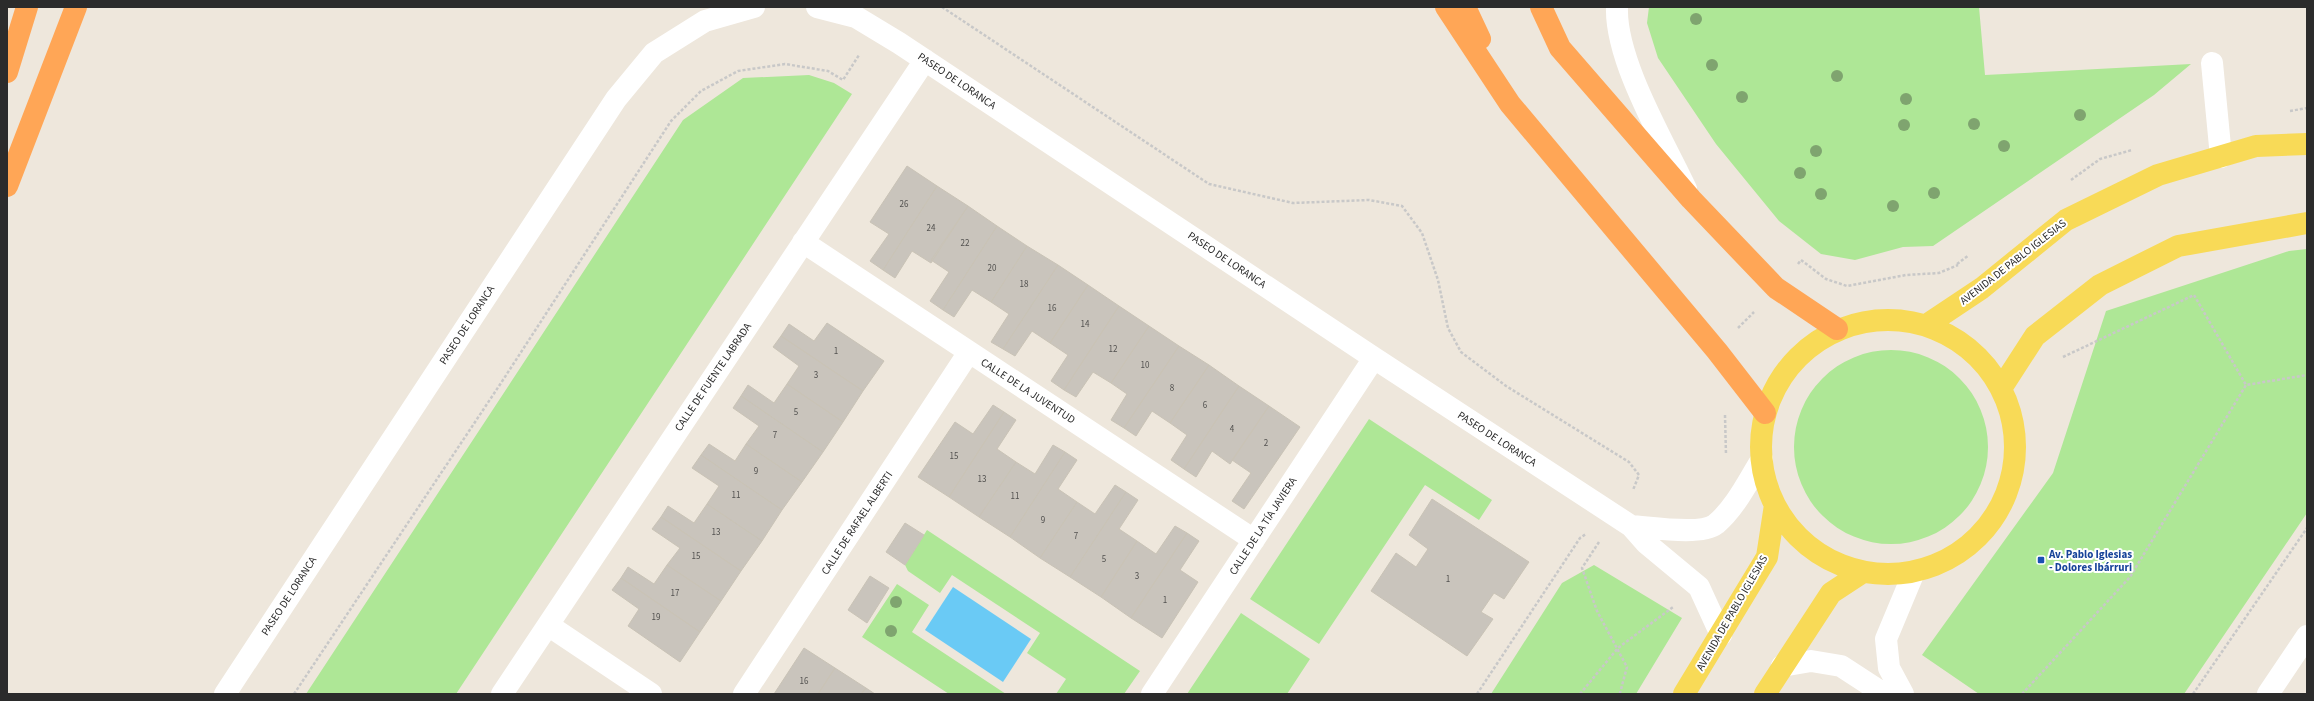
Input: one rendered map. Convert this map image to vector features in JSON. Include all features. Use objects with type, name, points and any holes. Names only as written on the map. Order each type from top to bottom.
[{"type":"highway","points":[[7,72],[27,7]]},
{"type":"highway","points":[[7,186],[76,7]]},
{"type":"highway","points":[[1446,7],[1510,104],[1717,351],[1765,413]]},
{"type":"highway","points":[[1465,7],[1510,104]]},
{"type":"highway","points":[[1541,7],[1560,48],[1691,199],[1776,288],[1837,329]]},
{"type":"main road","name":"AVENIDA DE PABLO IGLESIAS","points":[[1928,324],[1982,288],[2066,220],[2158,175],[2256,146],[2307,144]]},
{"type":"main road","points":[[2002,387],[2035,336],[2100,285],[2178,246],[2307,223]]},
{"type":"main road","points":[[1892,319],[1928,324],[1960,340],[1985,362],[2002,387],[2013,418],[2017,453],[2006,496],[1989,524],[1967,547],[1942,563],[1914,572],[1888,575],[1863,572],[1831,561],[1799,538],[1774,505],[1766,484],[1762,459],[1761,438],[1765,413],[1780,378],[1805,350],[1837,329],[1866,321],[1892,319]]},
{"type":"main road","name":"AVENIDA DE PABLO IGLESIAS","points":[[1684,694],[1721,635],[1766,557],[1774,505]]},
{"type":"main road","points":[[1765,694],[1831,593],[1863,572]]},
{"type":"street","name":"PASEO DE LORANCA","points":[[225,694],[616,99],[654,53],[705,21],[754,7]]},
{"type":"street","name":"PASEO DE LORANCA","points":[[817,7],[856,17],[875,28],[1622,520],[1646,544],[1698,587],[1721,635]]},
{"type":"street","points":[[1617,7],[1616,24],[1630,70],[1691,199]]},
{"type":"street","name":"CALLE DE FUENTE LABRADA","points":[[502,694],[802,242],[925,60]]},
{"type":"street","points":[[2212,63],[2221,157]]},
{"type":"street","name":"CALLE DE LA JUVENTUD","points":[[802,242],[1254,540]]},
{"type":"street","name":"CALLE DE RAFAEL ALBERTI","points":[[744,694],[969,352]]},
{"type":"street","name":"CALLE DE LA TÍA JAVIERA","points":[[1152,694],[1374,358]]},
{"type":"street","name":"PASEO DE LORANCA","points":[[1622,520],[1688,531],[1715,525],[1736,502],[1762,459]]},
{"type":"street","points":[[1903,694],[1889,668],[1886,639],[1914,572]]},
{"type":"street","points":[[548,626],[651,694]]},
{"type":"street","points":[[2268,694],[2307,636]]},
{"type":"street","points":[[1782,666],[1811,661],[1841,666],[1884,694]]},
{"type":"path","points":[[942,7],[1209,184],[1293,203],[1369,200],[1402,206],[1422,233],[1438,280],[1448,328],[1461,352],[1506,386],[1629,462],[1639,475],[1622,520],[1605,534],[1582,568],[1596,611],[1618,648],[1627,667],[1620,692],[1622,694]]},
{"type":"path","points":[[294,694],[672,121],[701,91],[738,71],[785,64],[828,71],[843,80],[875,28]]},
{"type":"path","points":[[2022,694],[2130,577],[2246,385],[2307,375]]},
{"type":"path","points":[[1477,694],[1580,538],[1622,520]]},
{"type":"path","points":[[2193,694],[2307,528]]},
{"type":"path","points":[[1580,694],[1618,648],[1698,587]]},
{"type":"green space","points":[[1649,7],[1979,7],[1985,75],[2191,64],[2154,95],[1933,246],[1903,247],[1855,260],[1821,254],[1779,221],[1716,144],[1658,58],[1647,23]]},
{"type":"green space","points":[[809,75],[834,83],[852,94],[456,694],[306,694],[683,120],[743,78]]},
{"type":"green space","points":[[2307,249],[2307,513],[2184,694],[1979,694],[1922,655],[2053,473],[2106,311],[2289,251]]},
{"type":"green space","points":[[1891,350],[1919,354],[1937,362],[1952,372],[1966,386],[1976,401],[1984,419],[1988,447],[1984,475],[1976,493],[1966,508],[1952,522],[1937,532],[1919,540],[1891,544],[1863,540],[1845,532],[1830,522],[1816,508],[1806,493],[1798,475],[1794,447],[1798,419],[1806,401],[1816,386],[1830,372],[1845,362],[1863,354]]},
{"type":"green space","points":[[1369,419],[1492,500],[1479,520],[1425,485],[1319,644],[1250,599]]},
{"type":"green space","points":[[927,530],[1140,671],[1124,694],[1056,694],[1066,679],[1027,653],[1040,633],[952,575],[940,593],[908,571],[905,565]]},
{"type":"green space","points":[[1594,565],[1682,618],[1636,694],[1491,694],[1562,583]]},
{"type":"green space","points":[[897,584],[929,605],[912,632],[1006,694],[949,694],[862,637]]},
{"type":"green space","points":[[1241,613],[1310,659],[1287,694],[1187,694]]},
{"type":"water","points":[[953,587],[1031,639],[1003,682],[925,630]]},
{"type":"building","points":[[907,166],[937,186],[883,270],[870,261],[889,234],[870,222]]},
{"type":"building","points":[[937,186],[968,206],[931,263],[912,251],[895,278],[883,270]]},
{"type":"building","points":[[968,206],[997,226],[943,310],[930,301],[949,272],[931,260]]},
{"type":"building","points":[[997,226],[1027,246],[991,302],[972,290],[954,317],[943,310]]},
{"type":"building","points":[[1027,246],[1058,265],[1003,349],[991,342],[1009,314],[991,302]]},
{"type":"building","points":[[1058,265],[1088,285],[1050,343],[1032,331],[1015,356],[1003,349]]},
{"type":"building","points":[[1088,285],[1119,306],[1064,390],[1051,381],[1068,355],[1050,343]]},
{"type":"building","points":[[1119,306],[1149,326],[1111,383],[1093,372],[1076,397],[1064,390]]},
{"type":"building","points":[[827,323],[884,361],[863,391],[781,336],[789,324],[814,341]]},
{"type":"building","points":[[1149,326],[1179,346],[1124,428],[1111,420],[1127,394],[1111,383]]},
{"type":"building","points":[[781,336],[863,391],[843,422],[787,384],[799,366],[773,347]]},
{"type":"building","points":[[1179,346],[1209,365],[1170,423],[1152,411],[1136,436],[1124,428]]},
{"type":"building","points":[[1209,365],[1239,386],[1184,469],[1171,460],[1187,435],[1170,423]]},
{"type":"building","points":[[787,384],[843,422],[823,452],[741,396],[748,385],[774,403]]},
{"type":"building","points":[[1239,386],[1269,406],[1230,464],[1212,451],[1196,477],[1184,469]]},
{"type":"building","points":[[741,396],[823,452],[802,482],[746,444],[759,426],[733,408]]},
{"type":"building","points":[[993,405],[1004,412],[949,497],[918,477],[955,422],[973,434]]},
{"type":"building","points":[[1269,406],[1300,427],[1244,509],[1232,501],[1251,473],[1232,460]]},
{"type":"building","points":[[1004,412],[1016,420],[997,449],[1016,462],[979,517],[949,497]]},
{"type":"building","points":[[709,444],[735,461],[746,444],[802,482],[782,510],[701,455]]},
{"type":"building","points":[[1053,445],[1065,452],[1010,537],[979,517],[1016,462],[1035,474]]},
{"type":"building","points":[[1065,452],[1077,460],[1058,489],[1077,502],[1040,558],[1010,537]]},
{"type":"building","points":[[701,455],[782,510],[762,541],[707,504],[719,486],[692,468]]},
{"type":"building","points":[[1115,485],[1126,492],[1070,577],[1040,558],[1077,502],[1095,514]]},
{"type":"building","points":[[1126,492],[1138,500],[1119,529],[1137,541],[1101,597],[1070,577]]},
{"type":"building","points":[[1432,499],[1529,562],[1504,599],[1494,593],[1481,612],[1493,619],[1467,656],[1371,591],[1396,553],[1416,567],[1428,549],[1409,535]]},
{"type":"building","points":[[707,504],[762,541],[741,571],[661,517],[668,506],[694,523]]},
{"type":"building","points":[[661,517],[741,571],[721,601],[667,565],[680,548],[652,529]]},
{"type":"building","points":[[905,523],[924,535],[905,565],[886,552]]},
{"type":"building","points":[[1175,526],[1187,533],[1131,618],[1101,597],[1137,541],[1156,554]]},
{"type":"building","points":[[1187,533],[1199,541],[1180,570],[1198,582],[1162,638],[1131,618]]},
{"type":"building","points":[[667,565],[721,601],[700,632],[621,578],[628,567],[654,584]]},
{"type":"building","points":[[870,576],[889,588],[867,623],[848,610]]},
{"type":"building","points":[[621,578],[700,632],[680,662],[628,626],[639,609],[612,590]]},
{"type":"building","points":[[804,648],[835,668],[818,694],[774,694]]},
{"type":"building","points":[[835,668],[866,688],[861,694],[818,694]]},
{"type":"building","points":[[866,688],[875,694],[861,694]]},
{"type":"place","name":"Av. Pablo Iglesias - Dolores Ibárruri","points":[[2041,560]]}]
